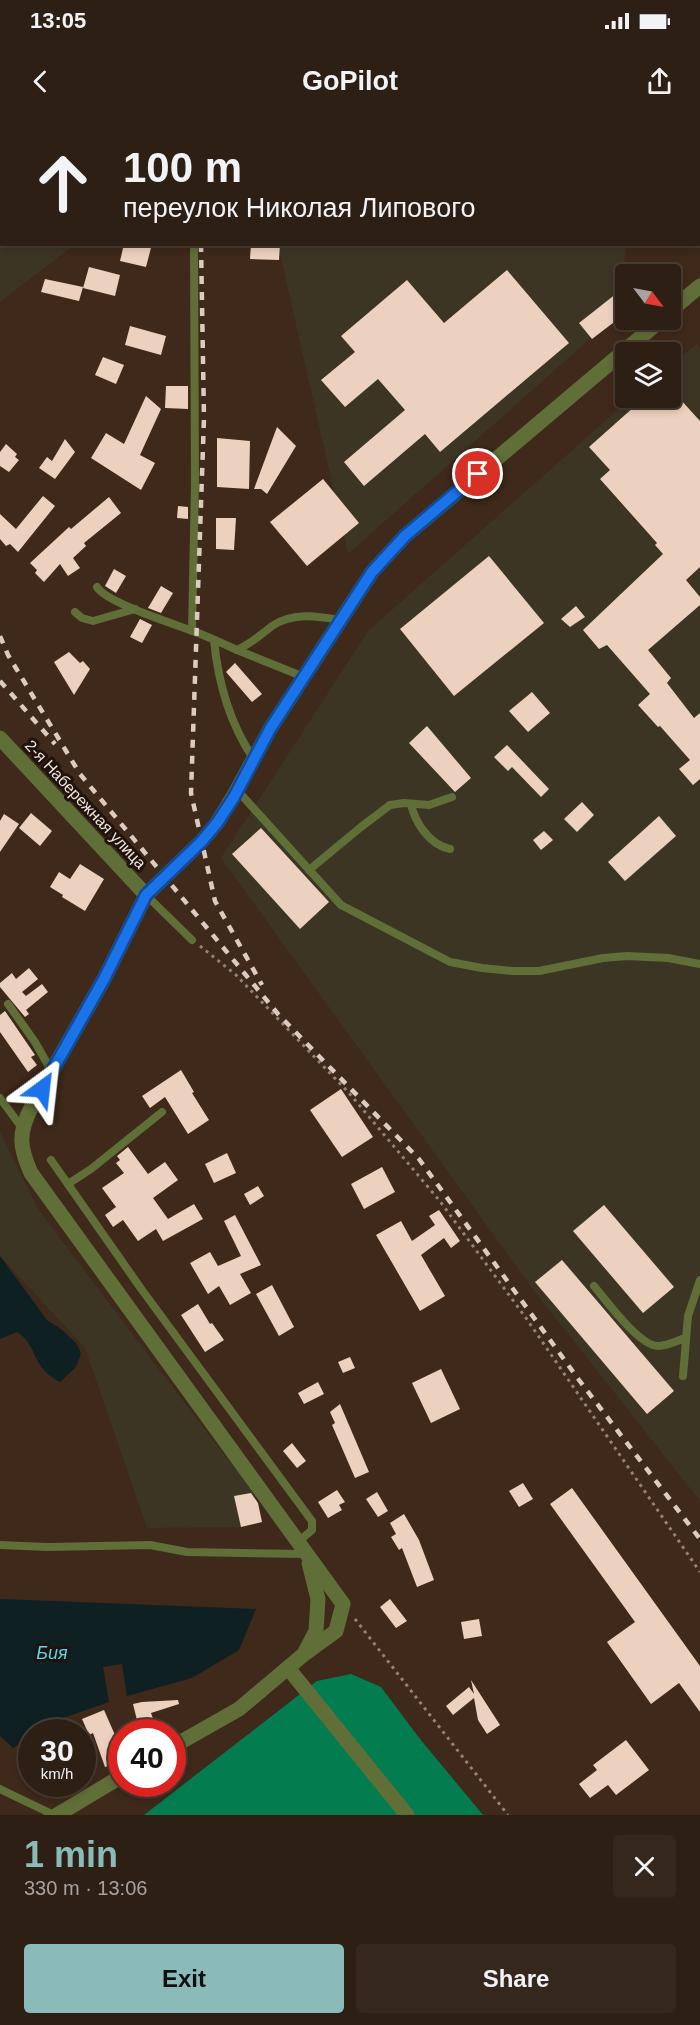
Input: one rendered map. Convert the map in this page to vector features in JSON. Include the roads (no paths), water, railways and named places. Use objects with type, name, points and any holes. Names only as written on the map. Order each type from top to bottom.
[{"type":"street","points":[[681,302],[700,286]]},
{"type":"street","points":[[186,1739],[239,1709],[303,1655],[336,1631],[343,1604],[31,1173],[21,1145],[22,1128],[104,979],[146,895],[201,842],[217,823],[253,758],[372,572],[405,536],[649,330]]},
{"type":"street","name":"2-я Набережная улица","points":[[0,738],[146,895]]},
{"type":"street","points":[[302,1548],[318,1599],[316,1631],[303,1655]]},
{"type":"street","points":[[288,1668],[407,1815]]},
{"type":"street","points":[[55,1815],[108,1784]]},
{"type":"lane","points":[[192,631],[195,483],[194,246]]},
{"type":"lane","points":[[97,587],[103,594],[135,609],[304,677]]},
{"type":"lane","points":[[75,612],[81,618],[93,621],[135,609]]},
{"type":"lane","points":[[237,650],[281,621],[292,617],[314,616],[341,620]]},
{"type":"lane","points":[[214,640],[224,698],[240,737],[253,758]]},
{"type":"lane","points":[[237,790],[334,898],[348,910],[450,962],[512,971],[539,971],[584,961],[627,956],[668,958],[700,964]]},
{"type":"lane","points":[[309,870],[390,805],[429,805],[452,797]]},
{"type":"lane","points":[[411,804],[414,815],[427,834],[435,843],[450,849]]},
{"type":"lane","points":[[146,895],[192,940]]},
{"type":"lane","points":[[8,1004],[35,1042],[52,1072]]},
{"type":"lane","points":[[0,1098],[22,1128]]},
{"type":"lane","points":[[68,1184],[91,1169],[162,1112]]},
{"type":"lane","points":[[0,1545],[47,1547],[150,1545],[187,1552],[302,1548],[312,1530],[312,1521],[142,1290],[51,1160]]},
{"type":"lane","points":[[683,1376],[688,1317],[700,1280]]},
{"type":"lane","points":[[594,1286],[628,1324],[649,1343],[657,1346],[685,1338]]},
{"type":"lane","points":[[0,1789],[55,1815]]},
{"type":"water","points":[[0,1256],[47,1320],[77,1344],[81,1354],[76,1367],[60,1382],[44,1370],[24,1337],[17,1332],[0,1339]]},
{"type":"water","name":"Бия","points":[[0,1599],[256,1609],[239,1650],[192,1678],[127,1696],[122,1664],[103,1667],[109,1702],[61,1719],[18,1719],[18,1745],[13,1748],[0,1736]]},
{"type":"railway","points":[[201,246],[204,418],[191,793],[215,901],[262,985]]},
{"type":"railway","points":[[0,636],[8,655],[80,774],[278,1014],[419,1159],[579,1380],[700,1539]]},
{"type":"railway","points":[[0,681],[55,744]]}]
